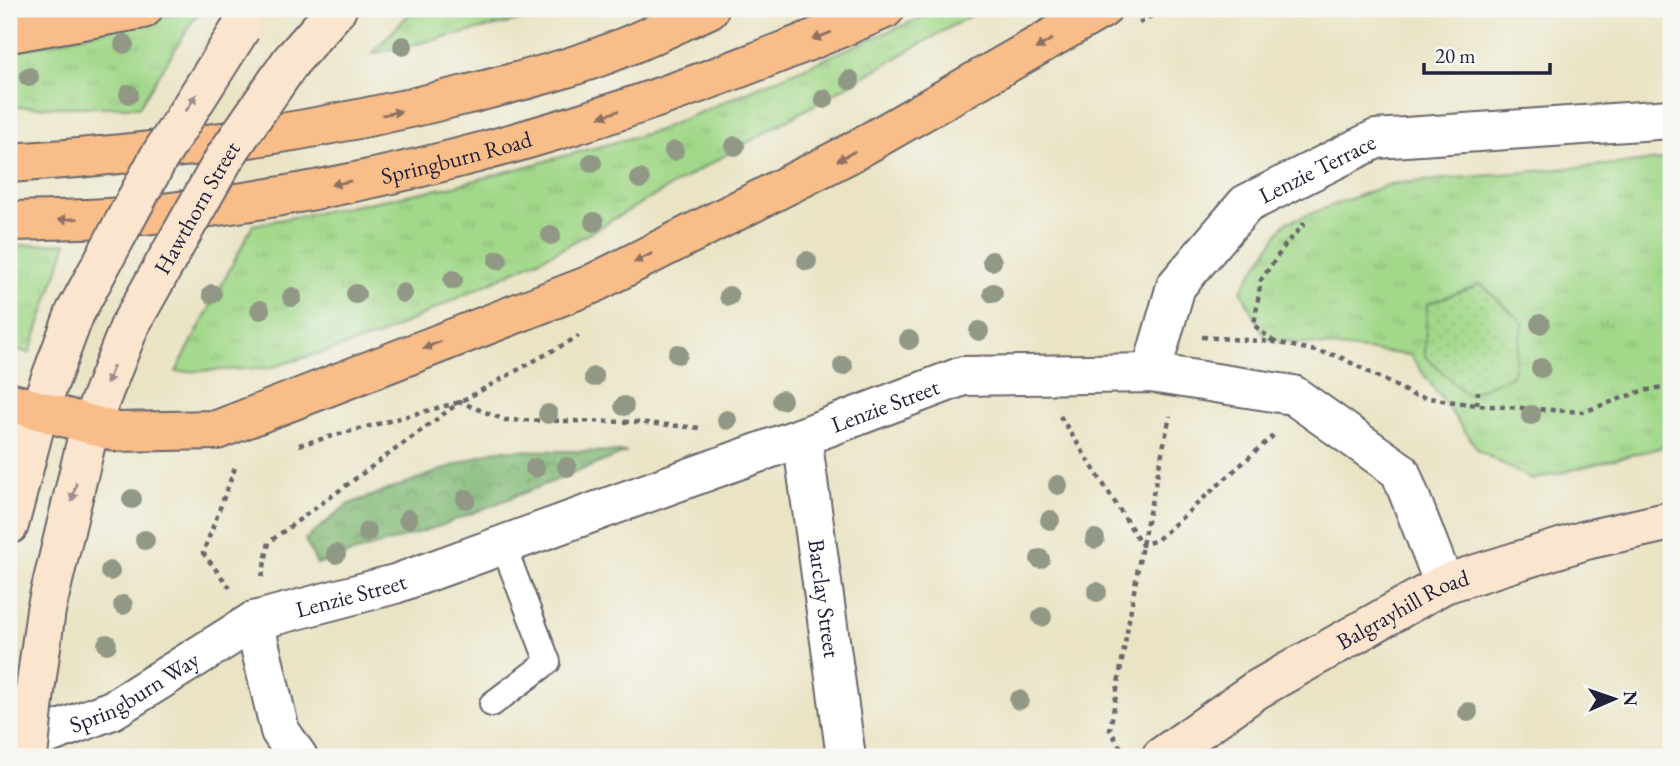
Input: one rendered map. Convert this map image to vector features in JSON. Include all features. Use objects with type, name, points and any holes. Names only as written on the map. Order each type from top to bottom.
[{"type":"main road","points":[[9,33],[143,9]]},
{"type":"main road","points":[[9,163],[107,157],[206,146],[301,131],[416,107],[513,83],[620,49],[709,9]]},
{"type":"main road","name":"Springburn Road","points":[[9,221],[160,214],[238,203],[452,161],[575,126],[713,80],[885,9]]},
{"type":"main road","points":[[24,406],[117,432],[217,430],[590,285],[847,155],[1102,9]]},
{"type":"street","name":"Hawthorn Street","points":[[28,757],[46,610],[90,426],[130,325],[225,157],[291,61],[316,17]]},
{"type":"street","points":[[9,525],[24,406],[158,159],[248,18]]},
{"type":"street","name":"Lenzie Terrace","points":[[1164,363],[1176,286],[1246,204],[1377,139],[1671,119]]},
{"type":"street","name":"Lenzie Street","points":[[254,621],[395,584],[802,438],[962,376],[1030,375],[1164,363],[1293,396],[1400,471],[1444,584]]},
{"type":"street","name":"Barclay Street","points":[[802,438],[846,757]]},
{"type":"street","name":"Balgrayhill Road","points":[[1161,757],[1256,690],[1444,584],[1586,540],[1671,521]]},
{"type":"street","points":[[254,621],[280,731],[298,757]]},
{"type":"street","name":"Springburn Way","points":[[9,749],[112,710],[254,621]]},
{"type":"lane","points":[[492,704],[548,662],[503,545]]},
{"type":"path","points":[[1275,342],[1254,325],[1261,280],[1288,241],[1304,225],[1285,185]]},
{"type":"path","points":[[1128,757],[1110,730],[1142,545],[1164,363],[1221,336],[1275,342],[1338,356],[1415,396],[1477,405],[1583,412],[1639,392],[1671,386]]},
{"type":"path","points":[[1030,375],[1077,439],[1142,545]]},
{"type":"path","points":[[1477,405],[1478,391]]},
{"type":"path","points":[[1142,545],[1157,540],[1268,443],[1301,401]]},
{"type":"path","points":[[254,621],[269,542],[460,402],[505,420],[635,422]]},
{"type":"path","points":[[217,430],[237,462],[203,553],[254,621]]},
{"type":"green space","points":[[200,9],[139,107],[9,107],[9,53]]},
{"type":"green space","points":[[414,9],[571,9],[371,54]]},
{"type":"green space","points":[[941,9],[982,9],[561,249],[376,337],[269,368],[176,372],[253,225],[454,186],[656,131]]},
{"type":"green space","points":[[1671,159],[1671,445],[1532,480],[1479,451],[1410,355],[1266,339],[1241,290],[1285,223],[1390,184]]},
{"type":"green space","points":[[67,243],[30,353],[9,348],[9,246]]},
{"type":"green space","points":[[1481,284],[1523,323],[1512,376],[1467,395],[1425,356],[1427,304]]},
{"type":"green space","points":[[496,450],[627,452],[440,526],[317,564],[305,540],[347,505]]}]
